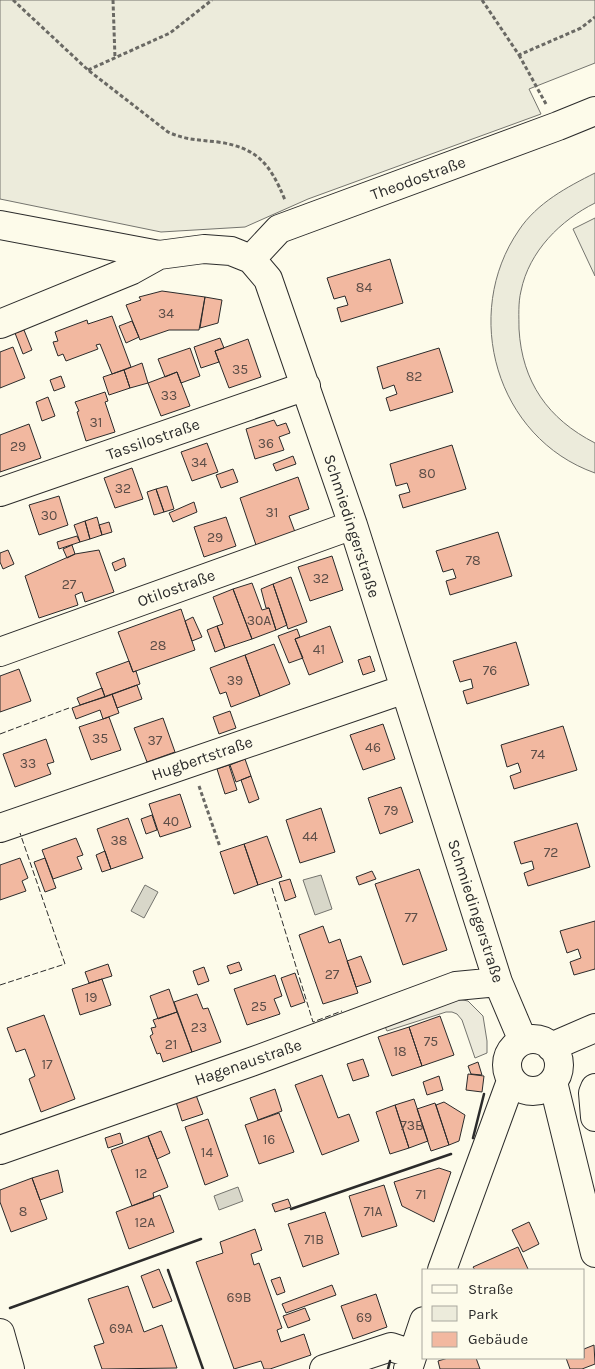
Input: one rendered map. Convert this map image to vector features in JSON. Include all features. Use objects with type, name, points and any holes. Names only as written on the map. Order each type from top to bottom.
[{"type":"street","name":"Theodostraße","points":[[250,259],[279,229],[595,111]]},
{"type":"street","name":"Schmiedingerstraße","points":[[0,225],[158,255],[204,249],[231,251],[250,259],[268,279],[353,525],[498,982],[523,1041]]},
{"type":"street","points":[[0,324],[132,270],[158,255]]},
{"type":"street","name":"Tassilostraße","points":[[0,492],[306,386]]},
{"type":"street","name":"Otilostraße","points":[[0,652],[353,525]]},
{"type":"street","name":"Hugbertstraße","points":[[0,828],[405,689]]},
{"type":"street","name":"Hagenaustraße","points":[[0,1150],[268,1056],[456,986],[498,982]]},
{"type":"street","points":[[552,1047],[595,1028]]},
{"type":"street","points":[[538,1039],[552,1047],[556,1053],[559,1068],[553,1082],[547,1088],[532,1092],[524,1090],[511,1081],[508,1074],[507,1058],[510,1050],[523,1041],[538,1039]]},
{"type":"street","points":[[442,1269],[511,1081]]},
{"type":"street","points":[[553,1082],[595,1253]]},
{"type":"street","points":[[595,1088],[592,1093],[595,1117]]},
{"type":"street","points":[[324,1369],[391,1347],[410,1361],[422,1327]]},
{"type":"street","points":[[0,1333],[10,1369]]},
{"type":"path","points":[[13,0],[88,70],[168,132],[181,138],[219,142],[240,147],[267,164],[283,194],[295,223]]},
{"type":"path","points":[[113,0],[115,58]]},
{"type":"path","points":[[88,70],[170,34],[212,0]]},
{"type":"path","points":[[482,0],[518,55],[558,126]]},
{"type":"path","points":[[518,55],[581,28],[595,17]]},
{"type":"path","points":[[191,762],[220,847]]},
{"type":"green space","points":[[0,0],[595,0],[595,63],[529,89],[541,114],[308,199],[245,227],[161,232],[0,199]]},
{"type":"green space","points":[[595,173],[595,203],[570,218],[548,238],[531,263],[525,276],[520,296],[519,329],[521,348],[526,366],[540,397],[564,423],[595,443],[595,473],[561,456],[533,432],[512,403],[498,370],[491,335],[492,298],[502,263],[519,230],[526,220],[553,197]]},
{"type":"green space","points":[[595,218],[595,276],[573,229]]},
{"type":"shaded area","points":[[321,875],[332,909],[315,915],[303,880]]},
{"type":"shaded area","points":[[145,885],[158,892],[144,918],[131,911]]},
{"type":"shaded area","points":[[453,998],[468,1001],[483,1016],[487,1053],[475,1058],[462,1020],[457,1014],[452,1012],[446,1012],[387,1031],[382,1020]]},
{"type":"shaded area","points":[[238,1187],[243,1201],[219,1210],[214,1196]]},
{"type":"building","points":[[390,259],[403,303],[341,322],[337,308],[348,305],[345,296],[334,299],[327,278]]},
{"type":"building","points":[[162,291],[205,297],[199,330],[169,330],[140,340],[126,305],[141,300],[139,297]]},
{"type":"building","points":[[205,297],[222,300],[218,323],[200,328]]},
{"type":"building","points":[[112,316],[131,367],[112,374],[100,344],[96,345],[98,349],[66,361],[63,354],[58,356],[53,342],[58,341],[55,332],[87,320],[88,324]]},
{"type":"building","points":[[132,321],[139,337],[126,343],[119,326]]},
{"type":"building","points":[[24,330],[32,350],[23,354],[15,333]]},
{"type":"building","points":[[220,338],[224,348],[215,351],[219,362],[201,368],[194,347]]},
{"type":"building","points":[[248,339],[261,377],[229,388],[215,351]]},
{"type":"building","points":[[13,347],[25,378],[0,388],[0,352]]},
{"type":"building","points":[[190,348],[200,376],[181,383],[177,372],[165,377],[158,359]]},
{"type":"building","points":[[439,348],[453,392],[390,411],[386,398],[397,394],[394,385],[383,389],[377,367]]},
{"type":"building","points":[[142,363],[148,383],[130,388],[124,370]]},
{"type":"building","points":[[124,370],[130,388],[109,395],[103,377]]},
{"type":"building","points":[[177,372],[190,406],[161,416],[148,383]]},
{"type":"building","points":[[61,376],[65,387],[54,391],[50,380]]},
{"type":"building","points":[[105,392],[108,401],[105,402],[115,432],[86,441],[75,402]]},
{"type":"building","points":[[48,397],[55,416],[42,421],[36,402]]},
{"type":"building","points":[[274,420],[277,426],[286,423],[290,433],[279,437],[284,450],[255,459],[246,429]]},
{"type":"building","points":[[29,424],[41,458],[0,472],[0,435]]},
{"type":"building","points":[[207,443],[218,472],[192,481],[181,452]]},
{"type":"building","points":[[452,445],[466,489],[403,508],[399,495],[410,492],[407,483],[396,486],[390,464]]},
{"type":"building","points":[[293,456],[296,464],[276,471],[273,464]]},
{"type":"building","points":[[132,468],[143,499],[115,508],[104,478]]},
{"type":"building","points":[[233,469],[238,482],[221,488],[216,475]]},
{"type":"building","points":[[298,477],[309,509],[289,516],[295,532],[256,545],[240,498]]},
{"type":"building","points":[[167,486],[174,509],[164,512],[156,489]]},
{"type":"building","points":[[156,489],[164,512],[154,515],[147,492]]},
{"type":"building","points":[[59,496],[68,525],[39,535],[29,505]]},
{"type":"building","points":[[194,502],[197,512],[173,522],[169,513]]},
{"type":"building","points":[[97,517],[102,535],[90,539],[85,521]]},
{"type":"building","points":[[226,517],[236,546],[204,557],[194,527]]},
{"type":"building","points":[[85,521],[90,539],[80,542],[74,525]]},
{"type":"building","points":[[109,522],[112,532],[102,535],[99,525]]},
{"type":"building","points":[[498,532],[512,576],[450,595],[446,581],[456,578],[453,569],[443,572],[436,551]]},
{"type":"building","points":[[77,536],[80,542],[59,549],[57,542]]},
{"type":"building","points":[[72,545],[75,554],[67,558],[63,549]]},
{"type":"building","points":[[8,550],[14,564],[3,569],[0,562],[0,553]]},
{"type":"building","points":[[99,550],[114,592],[85,602],[82,592],[75,595],[78,605],[39,618],[25,576],[75,554]]},
{"type":"building","points":[[332,556],[343,590],[310,601],[298,567]]},
{"type":"building","points":[[124,558],[126,566],[115,571],[112,563]]},
{"type":"building","points":[[291,577],[307,622],[288,629],[273,584]]},
{"type":"building","points":[[252,583],[262,610],[269,608],[276,630],[252,639],[233,589]]},
{"type":"building","points":[[273,584],[287,625],[276,630],[269,608],[266,608],[261,589]]},
{"type":"building","points":[[233,589],[252,639],[225,648],[217,626],[223,624],[213,597]]},
{"type":"building","points":[[181,609],[195,650],[133,672],[118,632]]},
{"type":"building","points":[[193,617],[202,637],[192,641],[185,621]]},
{"type":"building","points":[[217,626],[225,648],[215,652],[207,630]]},
{"type":"building","points":[[330,626],[343,662],[309,675],[295,639]]},
{"type":"building","points":[[297,629],[300,637],[295,639],[303,658],[289,663],[278,636]]},
{"type":"building","points":[[516,642],[529,685],[467,704],[463,691],[473,688],[471,679],[460,682],[453,661]]},
{"type":"building","points":[[274,644],[290,684],[260,696],[245,655]]},
{"type":"building","points":[[245,655],[260,696],[231,707],[226,692],[220,694],[210,668]]},
{"type":"building","points":[[370,656],[375,671],[363,675],[358,660]]},
{"type":"building","points":[[129,661],[133,672],[136,671],[140,684],[105,697],[96,673]]},
{"type":"building","points":[[19,669],[31,701],[0,712],[0,676]]},
{"type":"building","points":[[137,685],[142,699],[117,708],[112,694]]},
{"type":"building","points":[[102,688],[105,697],[80,705],[77,698]]},
{"type":"building","points":[[112,694],[119,713],[103,719],[100,710],[76,719],[72,708]]},
{"type":"building","points":[[230,711],[236,728],[219,734],[213,717]]},
{"type":"building","points":[[109,717],[121,750],[91,760],[79,727]]},
{"type":"building","points":[[163,718],[175,752],[147,762],[134,728]]},
{"type":"building","points":[[383,724],[395,759],[363,770],[350,735]]},
{"type":"building","points":[[563,726],[577,770],[514,789],[510,776],[521,772],[518,763],[507,767],[501,745]]},
{"type":"building","points":[[46,739],[54,762],[47,764],[51,774],[15,787],[3,754]]},
{"type":"building","points":[[245,759],[251,776],[236,782],[230,765]]},
{"type":"building","points":[[229,765],[237,790],[225,794],[217,769]]},
{"type":"building","points":[[251,776],[259,799],[249,803],[241,780]]},
{"type":"building","points":[[401,787],[413,822],[380,834],[368,798]]},
{"type":"building","points":[[180,794],[191,827],[160,837],[149,804]]},
{"type":"building","points":[[321,808],[335,852],[300,863],[286,820]]},
{"type":"building","points":[[152,815],[157,830],[146,834],[141,819]]},
{"type":"building","points":[[128,818],[143,858],[111,869],[97,829]]},
{"type":"building","points":[[577,823],[590,867],[528,886],[524,873],[534,869],[532,861],[521,864],[514,842]]},
{"type":"building","points":[[267,836],[282,877],[258,885],[244,844]]},
{"type":"building","points":[[76,838],[83,855],[77,857],[82,869],[53,879],[42,850]]},
{"type":"building","points":[[244,844],[258,885],[234,894],[220,852]]},
{"type":"building","points":[[105,851],[111,869],[102,872],[96,855]]},
{"type":"building","points":[[20,858],[28,878],[22,881],[26,891],[0,900],[0,865]]},
{"type":"building","points":[[45,858],[56,888],[45,892],[34,862]]},
{"type":"building","points":[[419,869],[447,950],[403,965],[375,884]]},
{"type":"building","points":[[372,871],[376,879],[359,885],[356,877]]},
{"type":"building","points":[[290,879],[296,897],[285,901],[279,882]]},
{"type":"building","points":[[595,921],[595,969],[574,975],[570,962],[581,958],[578,949],[567,953],[560,931]]},
{"type":"building","points":[[323,926],[329,943],[340,939],[358,993],[323,1004],[299,935]]},
{"type":"building","points":[[361,956],[371,982],[356,987],[347,961]]},
{"type":"building","points":[[239,962],[242,970],[230,974],[227,966]]},
{"type":"building","points":[[108,964],[112,976],[89,983],[85,972]]},
{"type":"building","points":[[204,967],[209,981],[198,985],[193,971]]},
{"type":"building","points":[[295,973],[305,1002],[291,1007],[281,978]]},
{"type":"building","points":[[275,975],[282,996],[274,999],[280,1014],[247,1025],[234,989]]},
{"type":"building","points":[[102,979],[111,1005],[80,1015],[72,989]]},
{"type":"building","points":[[169,989],[177,1012],[158,1019],[150,996]]},
{"type":"building","points":[[197,994],[203,1009],[208,1008],[221,1042],[192,1052],[174,1002]]},
{"type":"building","points":[[177,1012],[192,1052],[163,1062],[160,1053],[157,1054],[150,1036],[153,1034],[151,1028],[156,1027],[153,1020]]},
{"type":"building","points":[[44,1015],[75,1099],[41,1112],[29,1079],[35,1076],[25,1049],[16,1052],[7,1028]]},
{"type":"building","points":[[440,1016],[454,1055],[422,1066],[409,1027]]},
{"type":"building","points":[[409,1027],[422,1066],[392,1076],[378,1037]]},
{"type":"building","points":[[363,1059],[369,1076],[353,1081],[347,1064]]},
{"type":"building","points":[[478,1062],[482,1075],[471,1074],[468,1066]]},
{"type":"building","points":[[468,1074],[484,1076],[482,1092],[466,1090]]},
{"type":"building","points":[[322,1075],[338,1118],[349,1114],[359,1141],[322,1155],[295,1085]]},
{"type":"building","points":[[439,1076],[443,1090],[427,1095],[423,1082]]},
{"type":"building","points":[[275,1089],[282,1111],[258,1120],[250,1098]]},
{"type":"building","points":[[196,1095],[203,1114],[182,1121],[176,1102]]},
{"type":"building","points":[[414,1099],[428,1141],[409,1148],[395,1105]]},
{"type":"building","points":[[444,1102],[465,1115],[459,1141],[449,1145],[436,1105]]},
{"type":"building","points":[[435,1103],[449,1145],[431,1151],[417,1109]]},
{"type":"building","points":[[395,1105],[409,1148],[390,1154],[376,1112]]},
{"type":"building","points":[[279,1113],[294,1152],[259,1164],[245,1125]]},
{"type":"building","points":[[208,1119],[228,1176],[205,1185],[185,1127]]},
{"type":"building","points":[[161,1131],[170,1153],[157,1159],[148,1136]]},
{"type":"building","points":[[120,1133],[123,1143],[108,1148],[105,1138]]},
{"type":"building","points":[[148,1136],[168,1187],[153,1193],[154,1198],[132,1206],[111,1150]]},
{"type":"building","points":[[439,1168],[451,1172],[434,1222],[402,1206],[394,1182]]},
{"type":"building","points":[[58,1170],[63,1192],[40,1200],[32,1178]]},
{"type":"building","points":[[32,1178],[47,1219],[11,1232],[0,1202],[0,1190]]},
{"type":"building","points":[[384,1185],[397,1226],[362,1237],[349,1196]]},
{"type":"building","points":[[160,1195],[174,1232],[129,1249],[116,1212]]},
{"type":"building","points":[[288,1199],[291,1207],[275,1212],[272,1204]]},
{"type":"building","points":[[325,1212],[339,1254],[303,1267],[288,1224]]},
{"type":"building","points":[[529,1222],[539,1244],[523,1252],[512,1230]]},
{"type":"building","points":[[255,1229],[262,1250],[251,1254],[254,1265],[259,1263],[282,1328],[277,1330],[281,1342],[304,1334],[311,1355],[270,1369],[264,1369],[261,1361],[234,1369],[196,1262],[223,1253],[220,1242]]},
{"type":"building","points":[[518,1247],[528,1269],[474,1269],[473,1267]]},
{"type":"building","points":[[159,1269],[172,1301],[153,1308],[141,1276]]},
{"type":"building","points":[[280,1277],[285,1292],[277,1295],[271,1280]]},
{"type":"building","points":[[332,1285],[336,1295],[286,1313],[282,1304]]},
{"type":"building","points":[[128,1286],[144,1332],[162,1325],[177,1368],[102,1369],[94,1346],[104,1343],[88,1299]]},
{"type":"building","points":[[376,1294],[387,1327],[353,1339],[341,1306]]},
{"type":"building","points":[[305,1308],[310,1320],[288,1328],[283,1316]]},
{"type":"building","points":[[594,1345],[595,1364],[582,1369],[570,1369],[566,1359],[585,1359],[585,1349]]},
{"type":"building","points":[[445,1359],[476,1359],[480,1369],[440,1369],[438,1361]]},
{"type":"fence","points":[[0,734],[69,708]]},
{"type":"fence","points":[[0,985],[65,964],[20,833]]},
{"type":"fence","points":[[272,888],[313,1022],[342,1011]]},
{"type":"wall","points":[[473,1138],[484,1094]]},
{"type":"wall","points":[[291,1209],[451,1154]]},
{"type":"wall","points":[[10,1308],[201,1239]]},
{"type":"wall","points":[[168,1270],[203,1369]]},
{"type":"wall","points":[[388,1369],[390,1361]]}]
